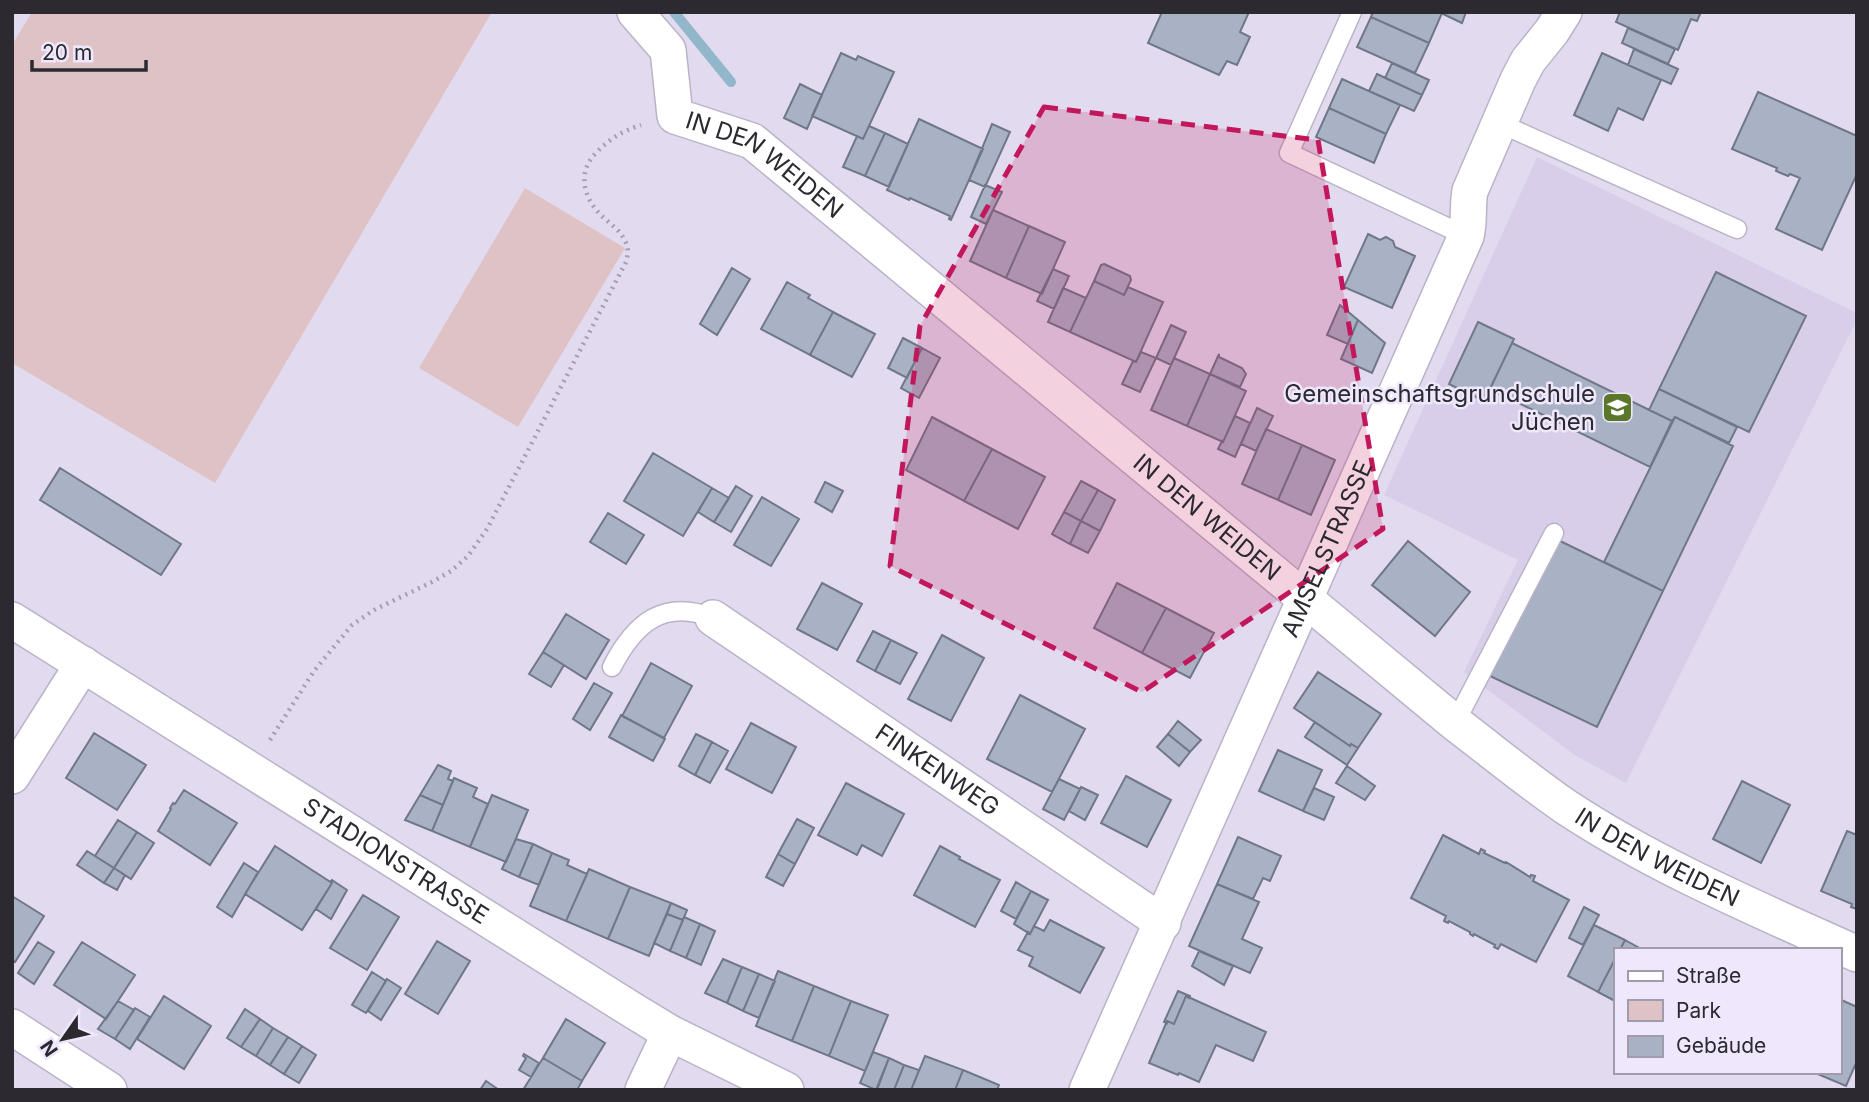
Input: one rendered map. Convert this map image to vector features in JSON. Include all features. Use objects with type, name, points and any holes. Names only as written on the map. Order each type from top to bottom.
[{"type":"street","name":"IN DEN WEIDEN","points":[[635,12],[668,50],[675,116],[752,141],[1455,723],[1564,806],[1610,834],[1693,879],[1857,954]]},
{"type":"street","name":"AMSELSTRASSE","points":[[1087,1090],[1466,236],[1470,191],[1499,123],[1528,61],[1552,32],[1564,12]]},
{"type":"street","name":"FINKENWEG","points":[[713,618],[1163,923]]},
{"type":"street","name":"STADIONSTRASSE","points":[[12,620],[670,1033],[786,1090]]},
{"type":"street","points":[[12,776],[83,664]]},
{"type":"street","points":[[12,1027],[109,1090]]},
{"type":"street","points":[[643,1090],[670,1033]]},
{"type":"lane","points":[[1352,12],[1289,153],[1466,236]]},
{"type":"lane","points":[[1499,123],[1737,229]]},
{"type":"lane","points":[[1455,723],[1554,533]]},
{"type":"lane","points":[[612,667],[635,630],[655,617],[683,611],[697,612],[713,618]]},
{"type":"path","points":[[251,770],[314,671],[352,625],[374,610],[444,575],[462,561],[477,544],[626,262],[628,251],[623,237],[600,214],[586,192],[586,166],[607,142],[627,129],[675,116]]},
{"type":"highlighted area","points":[[1044,107],[1318,140],[1383,529],[1142,692],[890,566],[920,326]]},
{"type":"shaded area","name":"Gemeinschaftsgrundschule Jüchen","points":[[1537,157],[1857,313],[1857,320],[1626,783],[1576,756],[1464,672],[1518,560],[1384,495]]},
{"type":"green space","points":[[32,12],[492,12],[215,483],[12,363],[12,45]]},
{"type":"green space","points":[[525,188],[625,248],[518,427],[419,368]]},
{"type":"building","points":[[1162,12],[1249,12],[1240,32],[1250,37],[1237,65],[1227,61],[1219,75],[1148,43]]},
{"type":"building","points":[[1373,12],[1442,13],[1429,43],[1371,17]]},
{"type":"building","points":[[1439,12],[1466,12],[1462,23]]},
{"type":"building","points":[[1620,12],[1701,12],[1697,21],[1691,19],[1678,50],[1616,22]]},
{"type":"building","points":[[1371,17],[1429,43],[1415,73],[1357,47]]},
{"type":"building","points":[[1628,28],[1675,49],[1668,64],[1622,43]]},
{"type":"building","points":[[1634,49],[1678,69],[1671,84],[1628,65]]},
{"type":"building","points":[[841,53],[856,60],[858,56],[894,72],[863,139],[812,116]]},
{"type":"building","points":[[1602,53],[1661,80],[1643,120],[1618,108],[1608,131],[1574,115]]},
{"type":"building","points":[[1392,63],[1429,80],[1422,95],[1385,78]]},
{"type":"building","points":[[1377,74],[1422,95],[1414,111],[1369,91]]},
{"type":"building","points":[[1342,79],[1400,105],[1386,134],[1329,108]]},
{"type":"building","points":[[800,84],[822,95],[807,129],[784,118]]},
{"type":"building","points":[[1758,92],[1857,136],[1857,174],[1822,250],[1776,229],[1800,178],[1776,171],[1777,168],[1732,149]]},
{"type":"building","points":[[1329,108],[1386,134],[1374,163],[1316,137]]},
{"type":"building","points":[[919,119],[983,149],[951,220],[950,216],[887,190]]},
{"type":"building","points":[[992,124],[1010,132],[985,187],[969,180]]},
{"type":"building","points":[[869,126],[885,133],[865,176],[843,167],[857,136],[863,139]]},
{"type":"building","points":[[885,133],[908,144],[889,187],[865,176]]},
{"type":"building","points":[[985,185],[1002,192],[986,224],[971,217]]},
{"type":"building","points":[[993,210],[1029,226],[1006,278],[970,261]]},
{"type":"building","points":[[1029,226],[1065,242],[1042,294],[1006,278]]},
{"type":"building","points":[[1368,234],[1380,240],[1386,237],[1393,241],[1395,247],[1415,256],[1392,308],[1344,287]]},
{"type":"building","points":[[1104,264],[1130,276],[1131,280],[1124,295],[1094,281]]},
{"type":"building","points":[[732,268],[750,279],[717,335],[700,324]]},
{"type":"building","points":[[1053,269],[1069,276],[1054,309],[1037,301]]},
{"type":"building","points":[[1716,272],[1806,316],[1749,432],[1659,389]]},
{"type":"building","points":[[1094,281],[1124,295],[1128,287],[1163,302],[1136,362],[1070,332]]},
{"type":"building","points":[[787,282],[833,312],[810,355],[761,329]]},
{"type":"building","points":[[1063,288],[1086,298],[1070,332],[1048,322]]},
{"type":"building","points":[[1340,305],[1358,320],[1348,344],[1327,335]]},
{"type":"building","points":[[833,312],[875,334],[852,377],[810,355]]},
{"type":"building","points":[[1358,320],[1385,343],[1372,373],[1341,359]]},
{"type":"building","points":[[1478,322],[1514,339],[1484,401],[1449,384]]},
{"type":"building","points":[[1171,325],[1186,332],[1171,365],[1156,358]]},
{"type":"building","points":[[903,338],[922,348],[907,378],[888,368]]},
{"type":"building","points":[[1512,343],[1672,421],[1650,467],[1490,389]]},
{"type":"building","points":[[922,348],[940,358],[919,398],[901,388]]},
{"type":"building","points":[[1141,352],[1156,358],[1140,392],[1122,384],[1133,361],[1136,362]]},
{"type":"building","points":[[1219,354],[1219,357],[1242,368],[1246,374],[1240,387],[1210,374]]},
{"type":"building","points":[[1174,358],[1210,374],[1187,426],[1151,410]]},
{"type":"building","points":[[1210,374],[1246,391],[1223,442],[1187,426]]},
{"type":"building","points":[[1659,389],[1737,427],[1729,443],[1675,417],[1672,421],[1649,410]]},
{"type":"building","points":[[1257,408],[1273,416],[1256,451],[1241,444]]},
{"type":"building","points":[[1235,416],[1250,423],[1235,457],[1218,449]]},
{"type":"building","points":[[932,417],[992,449],[964,501],[906,470]]},
{"type":"building","points":[[1675,417],[1733,446],[1663,591],[1604,562]]},
{"type":"building","points":[[1266,429],[1302,445],[1278,500],[1242,484]]},
{"type":"building","points":[[1302,445],[1335,460],[1311,515],[1278,500]]},
{"type":"building","points":[[992,449],[1045,477],[1018,529],[964,501]]},
{"type":"building","points":[[653,453],[712,488],[683,536],[624,501]]},
{"type":"building","points":[[60,468],[181,544],[161,575],[40,500]]},
{"type":"building","points":[[1081,481],[1098,490],[1081,521],[1064,512]]},
{"type":"building","points":[[825,482],[843,491],[832,512],[815,502]]},
{"type":"building","points":[[736,486],[752,496],[731,532],[714,522]]},
{"type":"building","points":[[712,488],[729,498],[714,522],[698,512]]},
{"type":"building","points":[[1098,490],[1115,500],[1100,531],[1081,521]]},
{"type":"building","points":[[762,497],[799,519],[771,566],[734,545]]},
{"type":"building","points":[[1064,512],[1081,521],[1070,544],[1052,534]]},
{"type":"building","points":[[608,513],[644,535],[626,564],[590,542]]},
{"type":"building","points":[[1081,521],[1100,531],[1088,553],[1070,544]]},
{"type":"building","points":[[1556,539],[1663,591],[1597,727],[1490,676]]},
{"type":"building","points":[[1408,541],[1470,592],[1435,636],[1372,585]]},
{"type":"building","points":[[822,583],[862,604],[837,650],[797,629]]},
{"type":"building","points":[[1117,583],[1166,608],[1142,653],[1094,628]]},
{"type":"building","points":[[1166,608],[1214,633],[1190,678],[1142,653]]},
{"type":"building","points":[[566,614],[609,640],[586,679],[543,652]]},
{"type":"building","points":[[873,631],[891,640],[875,671],[857,661]]},
{"type":"building","points":[[942,635],[984,658],[951,721],[908,699]]},
{"type":"building","points":[[891,640],[917,653],[900,684],[875,671]]},
{"type":"building","points":[[543,652],[564,665],[551,687],[529,674]]},
{"type":"building","points":[[651,663],[692,686],[664,738],[622,716]]},
{"type":"building","points":[[1318,672],[1381,714],[1358,748],[1351,744],[1350,746],[1294,708]]},
{"type":"building","points":[[594,683],[612,693],[590,730],[573,719]]},
{"type":"building","points":[[1020,695],[1085,729],[1052,792],[987,759]]},
{"type":"building","points":[[621,715],[665,739],[653,761],[609,737]]},
{"type":"building","points":[[1178,721],[1201,740],[1190,752],[1168,734]]},
{"type":"building","points":[[1315,722],[1350,746],[1351,744],[1358,748],[1347,765],[1305,737]]},
{"type":"building","points":[[751,723],[796,747],[772,793],[726,769]]},
{"type":"building","points":[[94,733],[146,765],[117,810],[66,778]]},
{"type":"building","points":[[696,734],[712,742],[695,775],[679,766]]},
{"type":"building","points":[[1168,734],[1190,752],[1179,766],[1157,747]]},
{"type":"building","points":[[712,742],[728,751],[710,783],[695,775]]},
{"type":"building","points":[[1278,750],[1322,770],[1303,811],[1259,791]]},
{"type":"building","points":[[438,765],[451,771],[448,779],[453,781],[443,805],[420,795]]},
{"type":"building","points":[[1347,766],[1375,786],[1365,800],[1336,783]]},
{"type":"building","points":[[1126,776],[1171,800],[1147,847],[1101,823]]},
{"type":"building","points":[[454,778],[477,788],[473,797],[488,804],[470,847],[432,831]]},
{"type":"building","points":[[1059,779],[1080,789],[1064,820],[1043,809]]},
{"type":"building","points":[[1742,781],[1790,805],[1761,863],[1713,839]]},
{"type":"building","points":[[846,783],[904,814],[882,856],[862,845],[857,855],[818,835]]},
{"type":"building","points":[[1081,787],[1098,795],[1085,820],[1069,811]]},
{"type":"building","points":[[1314,788],[1334,797],[1324,820],[1303,811]]},
{"type":"building","points":[[184,790],[237,823],[210,865],[158,831],[173,803],[175,804]]},
{"type":"building","points":[[420,795],[443,805],[432,831],[405,820]]},
{"type":"building","points":[[492,795],[528,810],[506,862],[470,847]]},
{"type":"building","points":[[797,819],[814,828],[795,864],[778,854]]},
{"type":"building","points":[[118,820],[137,832],[114,868],[95,856]]},
{"type":"building","points":[[1847,831],[1857,835],[1857,909],[1851,907],[1852,904],[1821,891]]},
{"type":"building","points":[[137,832],[154,843],[131,879],[114,868]]},
{"type":"building","points":[[1443,835],[1479,854],[1481,849],[1530,877],[1535,876],[1533,881],[1569,900],[1536,962],[1501,944],[1498,949],[1494,947],[1495,945],[1474,934],[1473,936],[1449,921],[1444,921],[1446,916],[1411,898]]},
{"type":"building","points":[[1238,837],[1281,856],[1270,881],[1263,878],[1253,899],[1217,884]]},
{"type":"building","points":[[516,839],[533,844],[519,877],[502,869]]},
{"type":"building","points":[[533,844],[552,853],[539,885],[519,877]]},
{"type":"building","points":[[275,846],[332,883],[302,930],[245,894]]},
{"type":"building","points":[[940,846],[1000,880],[975,927],[914,895]]},
{"type":"building","points":[[87,851],[114,868],[104,883],[77,865]]},
{"type":"building","points":[[552,853],[569,860],[567,865],[587,874],[566,921],[530,906]]},
{"type":"building","points":[[778,854],[795,864],[783,886],[766,877]]},
{"type":"building","points":[[244,863],[258,872],[232,917],[217,907]]},
{"type":"building","points":[[114,868],[125,875],[117,890],[104,883]]},
{"type":"building","points":[[589,869],[630,887],[608,939],[566,921]]},
{"type":"building","points":[[332,880],[347,890],[331,919],[316,909]]},
{"type":"building","points":[[1016,882],[1031,891],[1016,919],[1001,911]]},
{"type":"building","points":[[1217,884],[1259,902],[1242,939],[1262,948],[1250,973],[1189,946]]},
{"type":"building","points":[[630,887],[671,903],[649,956],[608,939]]},
{"type":"building","points":[[1031,891],[1048,900],[1030,934],[1014,924]]},
{"type":"building","points":[[363,895],[399,917],[367,970],[330,948]]},
{"type":"building","points":[[12,896],[44,916],[15,962],[12,960]]},
{"type":"building","points":[[671,903],[687,910],[683,920],[667,914]]},
{"type":"building","points":[[1584,907],[1599,915],[1583,945],[1569,938]]},
{"type":"building","points":[[667,914],[683,920],[670,951],[654,943]]},
{"type":"building","points":[[684,917],[700,924],[686,958],[670,951]]},
{"type":"building","points":[[1050,920],[1104,948],[1080,993],[1029,966],[1033,957],[1018,950],[1034,926],[1044,931]]},
{"type":"building","points":[[700,924],[715,931],[701,965],[686,958]]},
{"type":"building","points":[[1594,925],[1625,940],[1621,948],[1614,948],[1614,961],[1598,992],[1568,976]]},
{"type":"building","points":[[1625,940],[1639,948],[1621,948]]},
{"type":"building","points":[[437,941],[470,961],[438,1014],[405,994]]},
{"type":"building","points":[[38,942],[54,952],[34,984],[18,973]]},
{"type":"building","points":[[82,942],[135,975],[106,1019],[54,985]]},
{"type":"building","points":[[1199,951],[1233,966],[1224,985],[1192,966]]},
{"type":"building","points":[[723,959],[742,967],[727,1003],[705,993]]},
{"type":"building","points":[[1614,961],[1614,1000],[1598,992]]},
{"type":"building","points":[[742,967],[759,974],[743,1011],[727,1003]]},
{"type":"building","points":[[778,971],[814,986],[792,1041],[756,1026]]},
{"type":"building","points":[[372,972],[386,981],[366,1013],[352,1005]]},
{"type":"building","points":[[759,974],[775,981],[759,1018],[743,1011]]},
{"type":"building","points":[[387,979],[401,988],[381,1020],[368,1011]]},
{"type":"building","points":[[814,986],[851,1001],[829,1056],[792,1041]]},
{"type":"building","points":[[1178,991],[1190,996],[1186,996],[1174,1024],[1164,1022]]},
{"type":"building","points":[[164,996],[211,1026],[184,1069],[137,1039]]},
{"type":"building","points":[[1186,996],[1266,1032],[1253,1061],[1216,1045],[1199,1082],[1149,1063],[1167,1021],[1174,1024]]},
{"type":"building","points":[[1841,1000],[1857,1007],[1857,1061],[1846,1086],[1818,1074],[1841,1074]]},
{"type":"building","points":[[118,1001],[134,1010],[115,1039],[98,1029]]},
{"type":"building","points":[[851,1001],[888,1015],[865,1071],[829,1056]]},
{"type":"building","points":[[135,1008],[150,1017],[130,1049],[115,1039]]},
{"type":"building","points":[[245,1009],[260,1019],[241,1047],[227,1038]]},
{"type":"building","points":[[260,1019],[273,1028],[256,1056],[241,1047]]},
{"type":"building","points":[[566,1019],[605,1043],[582,1081],[543,1058]]},
{"type":"building","points":[[273,1028],[288,1037],[270,1065],[256,1056]]},
{"type":"building","points":[[288,1037],[302,1046],[284,1074],[270,1065]]},
{"type":"building","points":[[302,1046],[316,1055],[299,1083],[284,1074]]},
{"type":"building","points":[[873,1052],[889,1058],[876,1090],[860,1083]]},
{"type":"building","points":[[524,1054],[539,1063],[531,1077],[519,1070],[526,1058]]},
{"type":"building","points":[[925,1056],[963,1070],[955,1090],[911,1090]]},
{"type":"building","points":[[543,1058],[582,1081],[577,1090],[523,1090]]},
{"type":"building","points":[[889,1058],[904,1065],[894,1090],[877,1090]]},
{"type":"building","points":[[904,1065],[919,1070],[911,1090],[894,1090]]},
{"type":"building","points":[[963,1070],[999,1085],[997,1090],[955,1090]]},
{"type":"building","points":[[486,1081],[499,1090],[480,1090]]},
{"type":"waterway","points":[[674,12],[731,82]]},
{"type":"place","name":"Gemeinschaftsgrundschule Jüchen","points":[[1618,408]]}]
